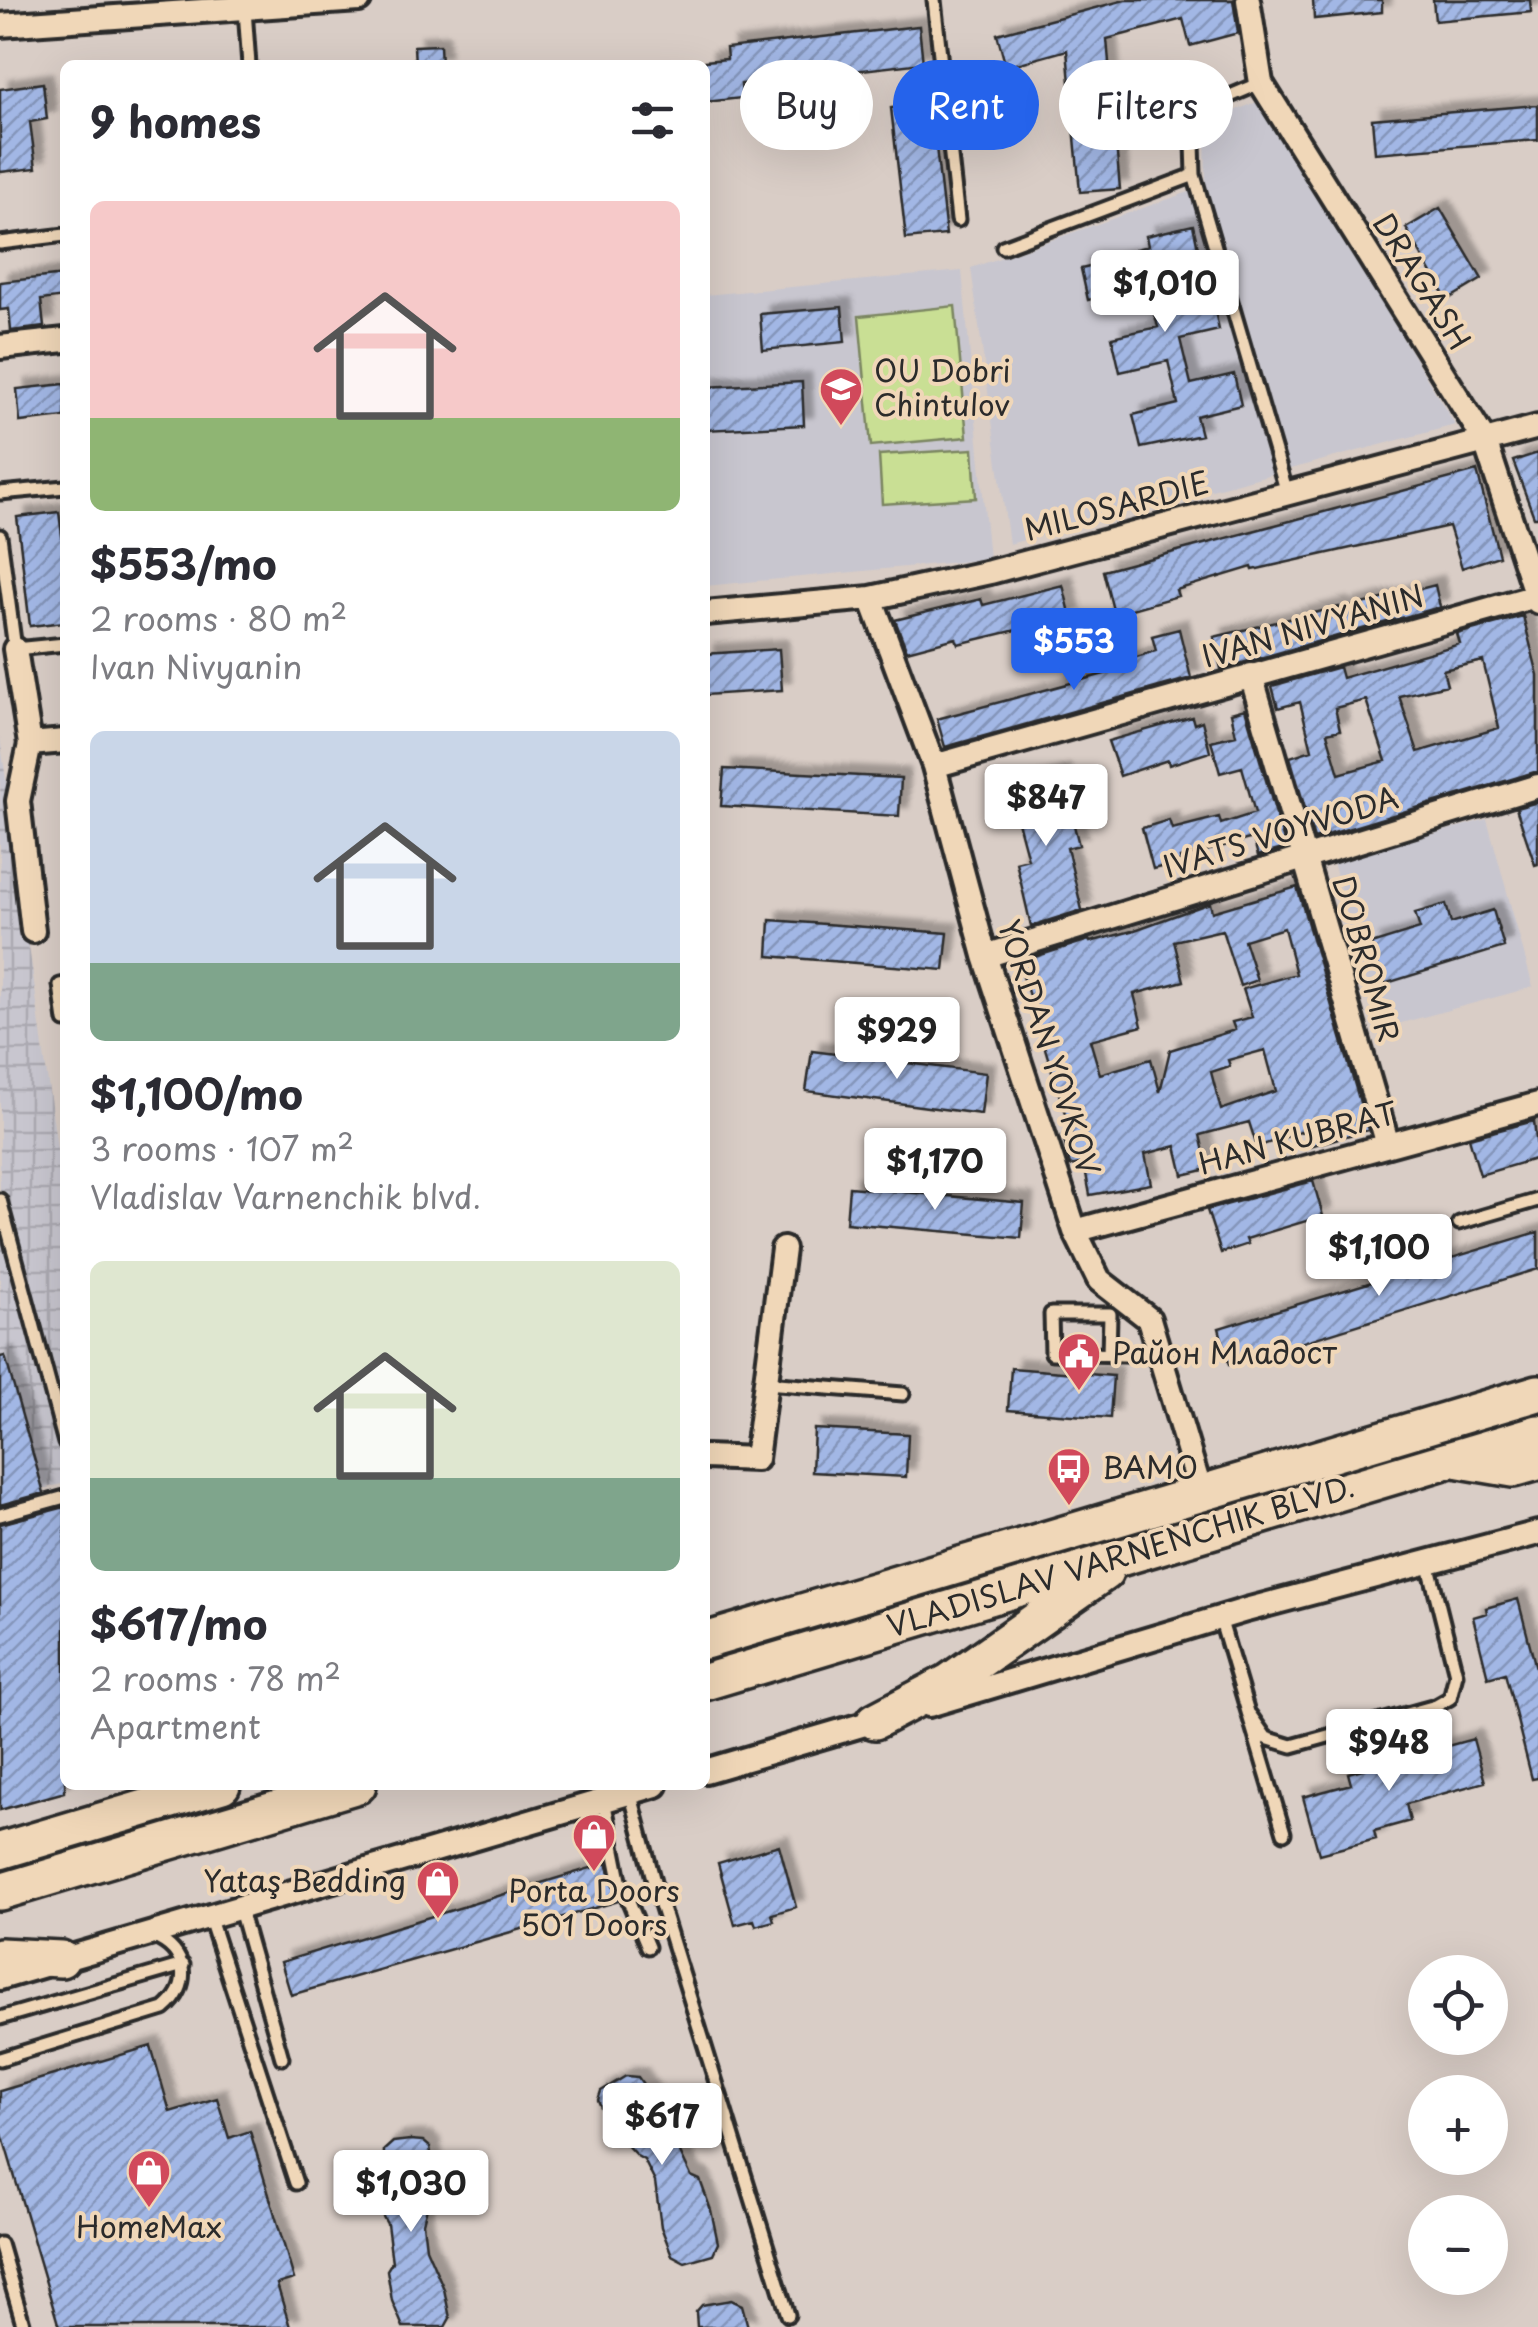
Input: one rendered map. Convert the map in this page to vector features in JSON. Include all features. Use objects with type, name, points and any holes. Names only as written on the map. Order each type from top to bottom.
[{"type":"main road","name":"VLADISLAV VARNENCHIK BLVD.","points":[[710,1640],[1538,1393]]},
{"type":"main road","name":"VLADISLAV VARNENCHIK BLVD.","points":[[710,1681],[1538,1434]]},
{"type":"main road","points":[[1454,1458],[1513,1470],[1538,1462]]},
{"type":"main road","points":[[876,1722],[949,1682],[1126,1556]]},
{"type":"main road","points":[[0,1851],[205,1790]]},
{"type":"main road","points":[[0,1892],[341,1790]]},
{"type":"main road","points":[[0,1956],[61,1959]]},
{"type":"street","points":[[0,25],[359,0]]},
{"type":"street","name":"DRAGASH","points":[[1248,0],[1261,83],[1485,440],[1537,599]]},
{"type":"street","points":[[0,346],[60,340]]},
{"type":"street","name":"MILOSARDIE","points":[[710,613],[870,598],[990,572],[1538,427]]},
{"type":"street","name":"YORDAN YOVKOV","points":[[870,598],[934,766],[985,956],[1075,1232],[1099,1280],[1149,1319],[1201,1493]]},
{"type":"street","name":"IVAN NIVYANIN","points":[[934,766],[1251,675],[1537,599]]},
{"type":"street","points":[[15,649],[30,744],[18,801],[33,931]]},
{"type":"street","name":"DOBROMIR","points":[[1251,675],[1388,1145]]},
{"type":"street","points":[[30,744],[60,741]]},
{"type":"street","name":"IVATS VOYVODA","points":[[985,956],[1538,786]]},
{"type":"street","name":"HAN KUBRAT","points":[[1075,1232],[1538,1104]]},
{"type":"street","points":[[710,1457],[756,1458],[783,1249]]},
{"type":"street","points":[[710,1770],[1220,1618],[1538,1533]]},
{"type":"street","points":[[0,1978],[637,1790]]},
{"type":"lane","points":[[934,0],[958,220]]},
{"type":"lane","points":[[245,10],[250,60]]},
{"type":"lane","points":[[1261,83],[1192,112],[1194,176],[1288,493]]},
{"type":"lane","points":[[1003,246],[1194,176]]},
{"type":"lane","points":[[0,244],[60,237]]},
{"type":"lane","points":[[0,493],[60,487]]},
{"type":"lane","points":[[0,536],[15,649],[60,644]]},
{"type":"lane","points":[[0,1200],[60,1424]]},
{"type":"lane","points":[[1459,1223],[1538,1200]]},
{"type":"lane","points":[[1109,1355],[1110,1314],[1051,1314],[1052,1353],[1109,1355],[1158,1356]]},
{"type":"lane","points":[[766,1383],[903,1394]]},
{"type":"lane","points":[[0,1515],[60,1497]]},
{"type":"lane","points":[[1250,1715],[1266,1738],[1292,1746],[1436,1706],[1450,1698],[1456,1674],[1428,1562]]},
{"type":"lane","points":[[1220,1618],[1284,1833]]},
{"type":"lane","points":[[630,1792],[654,1882],[788,2315]]},
{"type":"lane","points":[[604,1800],[620,1880],[648,1947]]},
{"type":"lane","points":[[239,1906],[282,2058]]},
{"type":"lane","points":[[209,1914],[296,2183]]},
{"type":"lane","points":[[0,2060],[164,2009],[174,2001],[182,1986],[183,1965],[177,1953],[166,1942],[140,1936]]},
{"type":"lane","points":[[0,2018],[183,1965]]},
{"type":"lane","points":[[0,2244],[24,2327]]},
{"type":"shaded area","points":[[1260,101],[1455,425],[1009,544],[971,268],[1206,186],[1205,150],[1233,150],[1233,111]]},
{"type":"shaded area","name":"OU Dobri Chintulov","points":[[962,271],[989,559],[710,586],[710,295]]},
{"type":"shaded area","points":[[0,737],[60,1170],[60,1484],[0,1500]]},
{"type":"shaded area","points":[[1487,819],[1533,987],[1379,1029],[1333,862]]},
{"type":"green space","points":[[955,306],[967,437],[871,446],[859,316]]},
{"type":"green space","points":[[973,449],[976,498],[882,504],[879,455]]},
{"type":"building","points":[[1125,0],[1233,0],[1238,33],[1190,46],[1183,19],[1107,39],[1109,60],[1068,60],[1067,50],[1031,60],[1004,60],[997,34]]},
{"type":"building","points":[[1313,0],[1382,0],[1382,12],[1314,19]]},
{"type":"building","points":[[1433,0],[1530,0],[1531,12],[1435,21]]},
{"type":"building","points":[[919,26],[923,60],[893,60],[893,66],[873,69],[873,60],[740,60],[740,98],[710,101],[710,61],[727,59],[726,48]]},
{"type":"building","points":[[440,45],[441,60],[415,60],[414,46]]},
{"type":"building","points":[[43,83],[47,119],[30,122],[36,168],[0,172],[0,89]]},
{"type":"building","points":[[1538,105],[1538,140],[1375,153],[1372,119]]},
{"type":"building","points":[[896,150],[936,150],[946,235],[906,239]]},
{"type":"building","points":[[1076,150],[1117,150],[1120,189],[1080,192]]},
{"type":"building","points":[[1440,208],[1482,279],[1447,300],[1406,228]]},
{"type":"building","points":[[1193,225],[1200,257],[1161,266],[1169,302],[1211,292],[1219,330],[1180,339],[1191,384],[1234,374],[1241,405],[1196,416],[1201,435],[1141,448],[1133,415],[1178,404],[1168,361],[1120,372],[1112,337],[1158,327],[1147,286],[1088,300],[1081,269],[1137,256],[1136,249],[1148,246],[1146,236]]},
{"type":"building","points":[[60,276],[60,298],[41,300],[44,327],[11,331],[9,309],[0,310],[0,282]]},
{"type":"building","points":[[842,307],[845,342],[763,350],[760,314]]},
{"type":"building","points":[[802,382],[804,425],[710,430],[710,387]]},
{"type":"building","points":[[60,385],[60,418],[20,422],[17,389]]},
{"type":"building","points":[[1538,453],[1538,517],[1534,517],[1513,461]]},
{"type":"building","points":[[1477,471],[1499,556],[1462,568],[1449,526],[1253,570],[1252,567],[1176,590],[1178,596],[1114,614],[1103,571]]},
{"type":"building","points":[[59,512],[60,623],[30,626],[17,517]]},
{"type":"building","points":[[1063,585],[1071,617],[958,644],[956,638],[907,651],[895,620],[981,599],[983,605]]},
{"type":"building","points":[[1435,585],[1440,607],[1221,669],[1214,637]]},
{"type":"building","points":[[1523,616],[1538,675],[1538,771],[1314,839],[1290,757],[1312,750],[1300,702],[1278,708],[1272,686],[1339,667],[1342,678],[1460,644],[1457,634]],"holes":[[[1483,661],[1499,728],[1418,752],[1399,696],[1447,685],[1443,670]],[[1366,700],[1386,761],[1339,774],[1327,733],[1340,730],[1335,708]]]},
{"type":"building","points":[[1179,629],[1191,678],[945,747],[937,719],[1119,670],[1117,663],[1156,651],[1152,636]]},
{"type":"building","points":[[779,649],[782,690],[710,695],[710,654]]},
{"type":"building","points":[[1245,709],[1286,848],[1258,856],[1253,838],[1153,869],[1142,828],[1169,820],[1172,829],[1219,817],[1221,824],[1255,813],[1242,767],[1220,773],[1211,741],[1236,735],[1231,713]]},
{"type":"building","points":[[1192,717],[1194,724],[1202,721],[1210,752],[1169,765],[1168,760],[1120,776],[1108,741]]},
{"type":"building","points":[[724,769],[901,778],[899,816],[721,806]]},
{"type":"building","points":[[1061,774],[1079,845],[1067,848],[1082,910],[1031,926],[1016,862],[1028,859],[1009,788]]},
{"type":"building","points":[[1538,802],[1538,864],[1535,865],[1516,808]]},
{"type":"building","points":[[1297,887],[1368,1130],[1310,1146],[1306,1130],[1257,1147],[1249,1122],[1200,1135],[1208,1169],[1183,1175],[1176,1146],[1145,1154],[1151,1184],[1090,1195],[1084,1163],[1070,1166],[1063,1135],[1071,1133],[1021,970],[1028,959],[1132,931],[1210,903],[1212,912]],"holes":[[[1284,928],[1296,974],[1243,989],[1252,1017],[1232,1022],[1235,1030],[1170,1050],[1160,1092],[1151,1059],[1100,1074],[1090,1040],[1142,1026],[1134,994],[1184,981],[1174,941],[1222,930],[1240,986],[1257,980],[1244,940]],[[1265,1050],[1276,1091],[1221,1110],[1211,1072],[1230,1066],[1228,1060]]]},
{"type":"building","points":[[1446,904],[1451,923],[1493,910],[1504,947],[1384,984],[1371,944],[1420,929],[1415,913]]},
{"type":"building","points":[[770,920],[948,933],[944,970],[768,956]]},
{"type":"building","points":[[812,1051],[986,1073],[981,1114],[806,1091]]},
{"type":"building","points":[[1534,1121],[1538,1158],[1480,1175],[1469,1138]]},
{"type":"building","points":[[1313,1181],[1323,1216],[1246,1239],[1248,1244],[1221,1253],[1207,1210]]},
{"type":"building","points":[[849,1187],[1024,1203],[1021,1238],[846,1223]]},
{"type":"building","points":[[1538,1232],[1538,1269],[1229,1365],[1219,1328]]},
{"type":"building","points":[[5,1356],[44,1493],[0,1505],[0,1357]]},
{"type":"building","points":[[1011,1368],[1113,1376],[1110,1418],[1008,1410]]},
{"type":"building","points":[[814,1429],[908,1434],[906,1477],[812,1472]]},
{"type":"building","points":[[60,1508],[60,1790],[65,1792],[0,1810],[0,1524]]},
{"type":"building","points":[[1518,1599],[1538,1676],[1538,1778],[1532,1779],[1505,1673],[1488,1678],[1473,1617],[1487,1613],[1486,1608]]},
{"type":"building","points":[[1473,1739],[1485,1782],[1406,1804],[1410,1821],[1374,1831],[1376,1839],[1319,1854],[1303,1797],[1351,1784],[1348,1773]]},
{"type":"building","points":[[779,1845],[796,1907],[772,1914],[774,1921],[756,1926],[754,1920],[735,1925],[718,1863]]},
{"type":"building","points":[[607,1863],[619,1901],[291,1995],[281,1962]]},
{"type":"building","name":"HomeMax","points":[[151,2046],[170,2112],[217,2098],[229,2138],[250,2131],[294,2279],[277,2284],[290,2327],[59,2327],[0,2127],[0,2091]]},
{"type":"building","points":[[626,2076],[638,2077],[674,2129],[675,2142],[691,2176],[700,2180],[718,2243],[713,2254],[685,2262],[672,2255],[661,2227],[655,2182],[644,2160],[609,2126],[598,2100],[601,2091]]},
{"type":"building","points":[[423,2141],[430,2147],[435,2176],[423,2223],[426,2248],[444,2289],[450,2318],[445,2327],[403,2327],[392,2301],[387,2270],[392,2262],[387,2224],[381,2213],[384,2150],[393,2142]]},
{"type":"building","points":[[731,2300],[742,2305],[748,2327],[697,2327],[696,2312],[702,2305]]},
{"type":"place","name":"OU Dobri Chintulov","points":[[841,427]]},
{"type":"place","name":"Район Младост","points":[[1079,1392]]},
{"type":"place","name":"ВАМО","points":[[1069,1507]]},
{"type":"place","name":"Porta Doors 501 Doors","points":[[594,1873]]},
{"type":"place","name":"Yataş Bedding","points":[[438,1920]]},
{"type":"place","name":"HomeMax","points":[[149,2209]]}]
